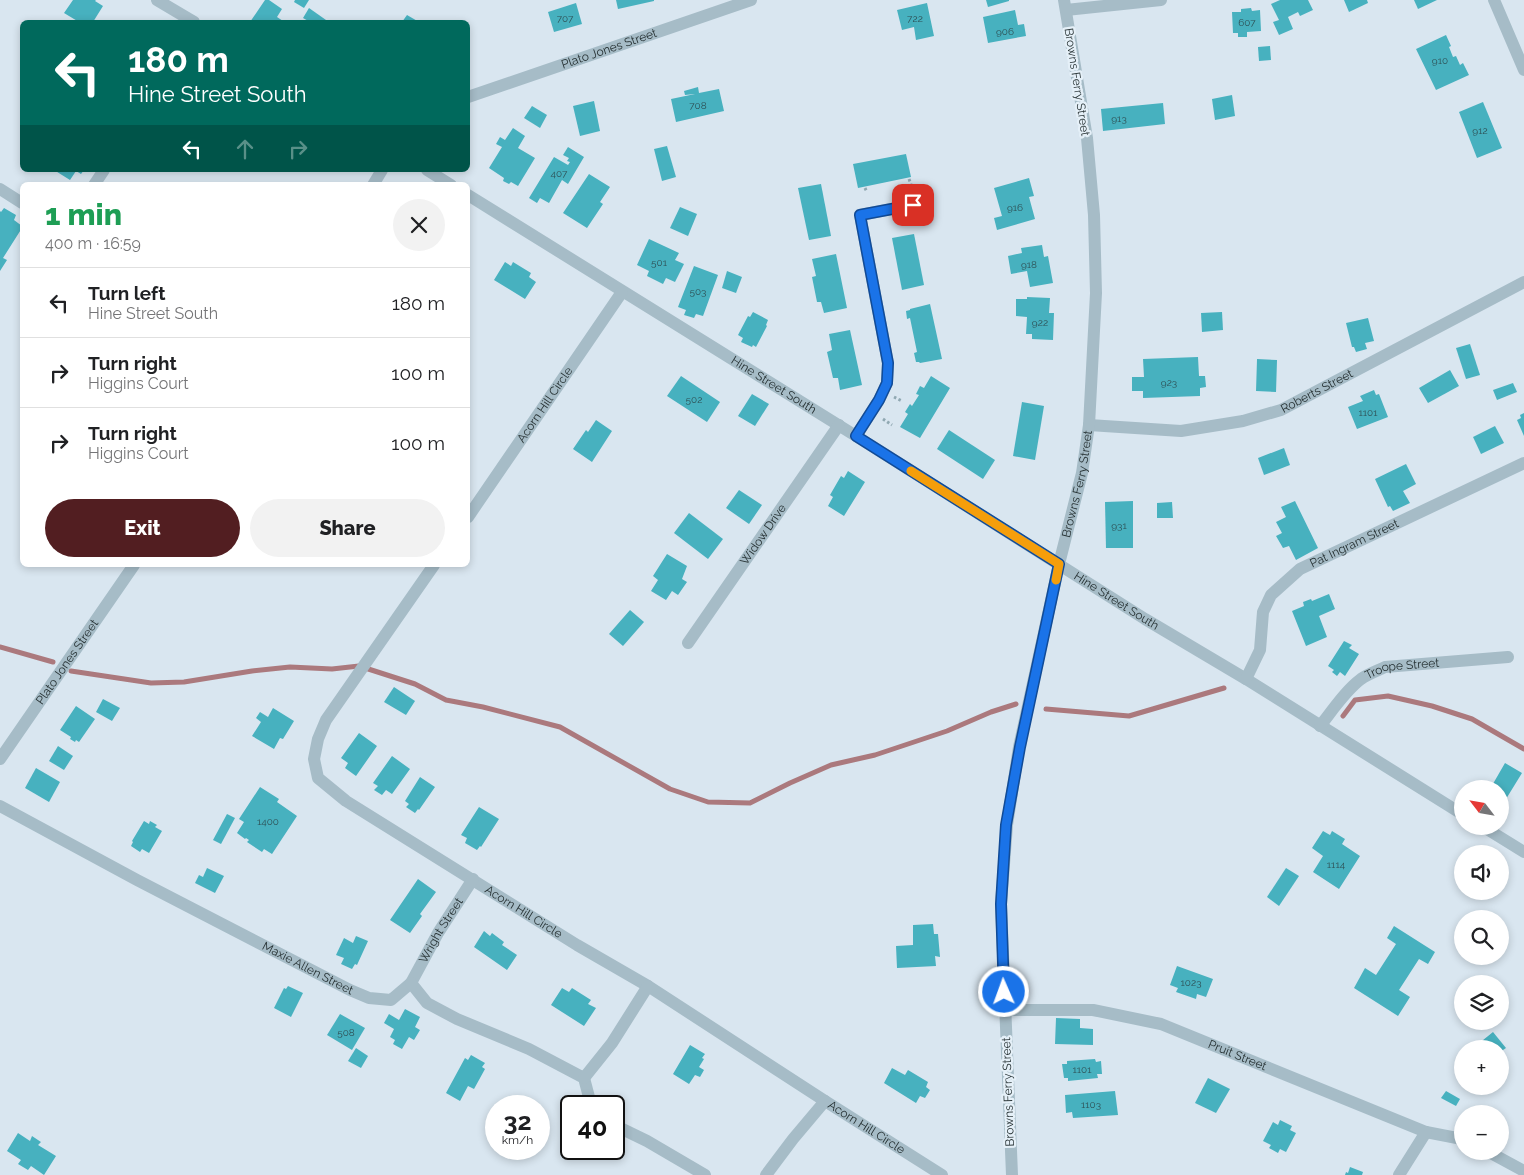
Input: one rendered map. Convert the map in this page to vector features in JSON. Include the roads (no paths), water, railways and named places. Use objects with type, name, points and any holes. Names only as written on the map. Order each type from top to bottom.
[{"type":"street","points":[[157,0],[191,20]]},
{"type":"street","name":"Plato Jones Street","points":[[470,96],[750,0]]},
{"type":"street","points":[[1065,5],[1161,0]]},
{"type":"street","points":[[1494,0],[1524,70]]},
{"type":"street","name":"Browns Ferry Street","points":[[1012,1175],[1001,904],[1006,825],[1020,747],[1059,564],[1082,473],[1089,425],[1096,294],[1094,215],[1087,138],[1065,5]]},
{"type":"street","points":[[430,172],[446,182]]},
{"type":"street","points":[[0,189],[20,202]]},
{"type":"street","name":"Hine Street South","points":[[470,196],[839,425],[1145,619],[1246,679],[1454,809]]},
{"type":"street","points":[[856,436],[879,400],[887,383],[888,363],[860,215],[918,204]]},
{"type":"street","name":"Roberts Street","points":[[1089,425],[1181,431],[1243,421],[1281,410],[1524,282]]},
{"type":"street","name":"Acorn Hill Circle","points":[[470,514],[622,292]]},
{"type":"street","name":"Widow Drive","points":[[688,643],[839,425]]},
{"type":"street","name":"Pat Ingram Street","points":[[1246,679],[1260,650],[1263,612],[1271,595],[1300,569],[1524,463]]},
{"type":"street","name":"Plato Jones Street","points":[[0,759],[133,567]]},
{"type":"street","name":"Acorn Hill Circle","points":[[433,567],[326,720],[318,739],[314,758],[318,778],[346,801],[577,945],[648,986],[942,1175]]},
{"type":"street","name":"Troope Street","points":[[1320,726],[1360,680],[1385,667],[1508,657]]},
{"type":"street","name":"Maxie Allen Street","points":[[0,806],[137,880],[350,990],[369,998],[391,1000],[411,983]]},
{"type":"street","points":[[1497,835],[1524,852]]},
{"type":"street","name":"Wright Street","points":[[411,983],[438,933],[473,880]]},
{"type":"street","points":[[411,983],[427,1003],[457,1020],[529,1049],[584,1078],[588,1095]]},
{"type":"street","points":[[584,1078],[612,1043],[648,986]]},
{"type":"street","name":"Pruit Street","points":[[1005,1010],[1093,1010],[1161,1024],[1426,1132],[1454,1137]]},
{"type":"street","points":[[766,1175],[825,1101]]},
{"type":"street","points":[[625,1130],[705,1175]]},
{"type":"street","points":[[1399,1175],[1426,1132]]},
{"type":"street","points":[[1503,1160],[1524,1172]]},
{"type":"waterway","points":[[0,647],[53,662]]},
{"type":"waterway","points":[[71,671],[151,683],[184,682],[290,667],[332,669],[359,666],[415,684],[446,700],[483,707],[560,727],[670,789],[708,802],[750,803],[831,765],[875,755],[947,731],[991,712],[1016,704]]},
{"type":"waterway","points":[[1046,709],[1129,716],[1224,688]]},
{"type":"waterway","points":[[1343,716],[1355,700],[1388,696],[1432,706],[1472,719],[1524,749]]}]
